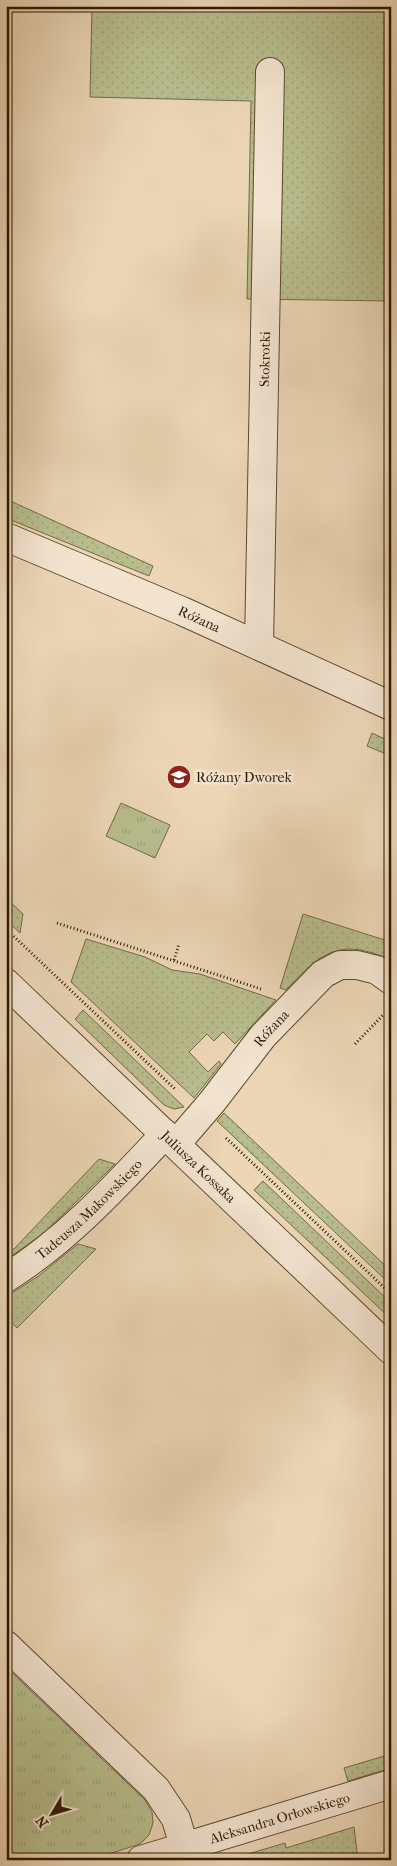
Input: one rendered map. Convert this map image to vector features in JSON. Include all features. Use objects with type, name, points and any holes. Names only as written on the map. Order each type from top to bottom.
[{"type":"street","name":"Stokrotki","points":[[258,645],[270,72]]},
{"type":"street","name":"Różana","points":[[6,537],[182,611],[391,706]]},
{"type":"street","name":"Różana","points":[[170,1139],[212,1102],[263,1036],[323,974],[340,965],[357,965],[377,970],[391,980]]},
{"type":"street","name":"Juliusza Kossaka","points":[[6,983],[391,1350]]},
{"type":"street","name":"Tadeusza Makowskiego","points":[[6,1278],[53,1246],[126,1175],[170,1139]]},
{"type":"street","points":[[6,1644],[156,1789],[176,1819],[184,1846]]},
{"type":"street","name":"Aleksandra Orłowskiego","points":[[141,1860],[391,1784]]},
{"type":"path","points":[[56,924],[174,960],[280,996],[292,1006]]},
{"type":"path","points":[[6,929],[183,1097]]},
{"type":"path","points":[[174,960],[179,944]]},
{"type":"path","points":[[355,1044],[389,1009]]},
{"type":"path","points":[[222,1134],[391,1294]]},
{"type":"green space","points":[[92,6],[391,6],[391,301],[247,299],[251,101],[90,97]]},
{"type":"green space","points":[[6,499],[153,566],[149,576],[6,518]]},
{"type":"green space","points":[[372,733],[391,742],[391,756],[367,746]]},
{"type":"green space","points":[[121,803],[170,825],[155,858],[106,836]]},
{"type":"green space","points":[[6,898],[23,914],[20,933],[6,920]]},
{"type":"green space","points":[[303,914],[391,942],[391,959],[361,950],[348,949],[337,951],[327,954],[310,966],[286,990],[280,988]]},
{"type":"green space","points":[[86,939],[145,957],[172,970],[200,974],[276,1000],[235,1044],[223,1032],[214,1041],[207,1034],[189,1052],[208,1072],[219,1061],[221,1064],[194,1098],[71,982]]},
{"type":"green space","points":[[83,1010],[184,1107],[174,1109],[164,1105],[75,1019]]},
{"type":"green space","points":[[224,1113],[391,1271],[391,1285],[217,1121]]},
{"type":"green space","points":[[99,1159],[115,1164],[45,1232],[6,1260],[6,1252],[14,1249]]},
{"type":"green space","points":[[263,1181],[391,1303],[391,1319],[254,1190]]},
{"type":"green space","points":[[78,1244],[96,1249],[17,1328],[6,1317],[6,1297],[40,1275]]},
{"type":"green space","points":[[6,1667],[145,1800],[152,1812],[153,1823],[149,1835],[140,1844],[90,1860],[6,1860]]},
{"type":"green space","points":[[391,1754],[391,1768],[348,1781],[344,1768]]},
{"type":"green space","points":[[354,1827],[358,1860],[228,1860],[285,1843],[286,1848]]},
{"type":"place","name":"Różany Dworek","points":[[179,777]]}]
